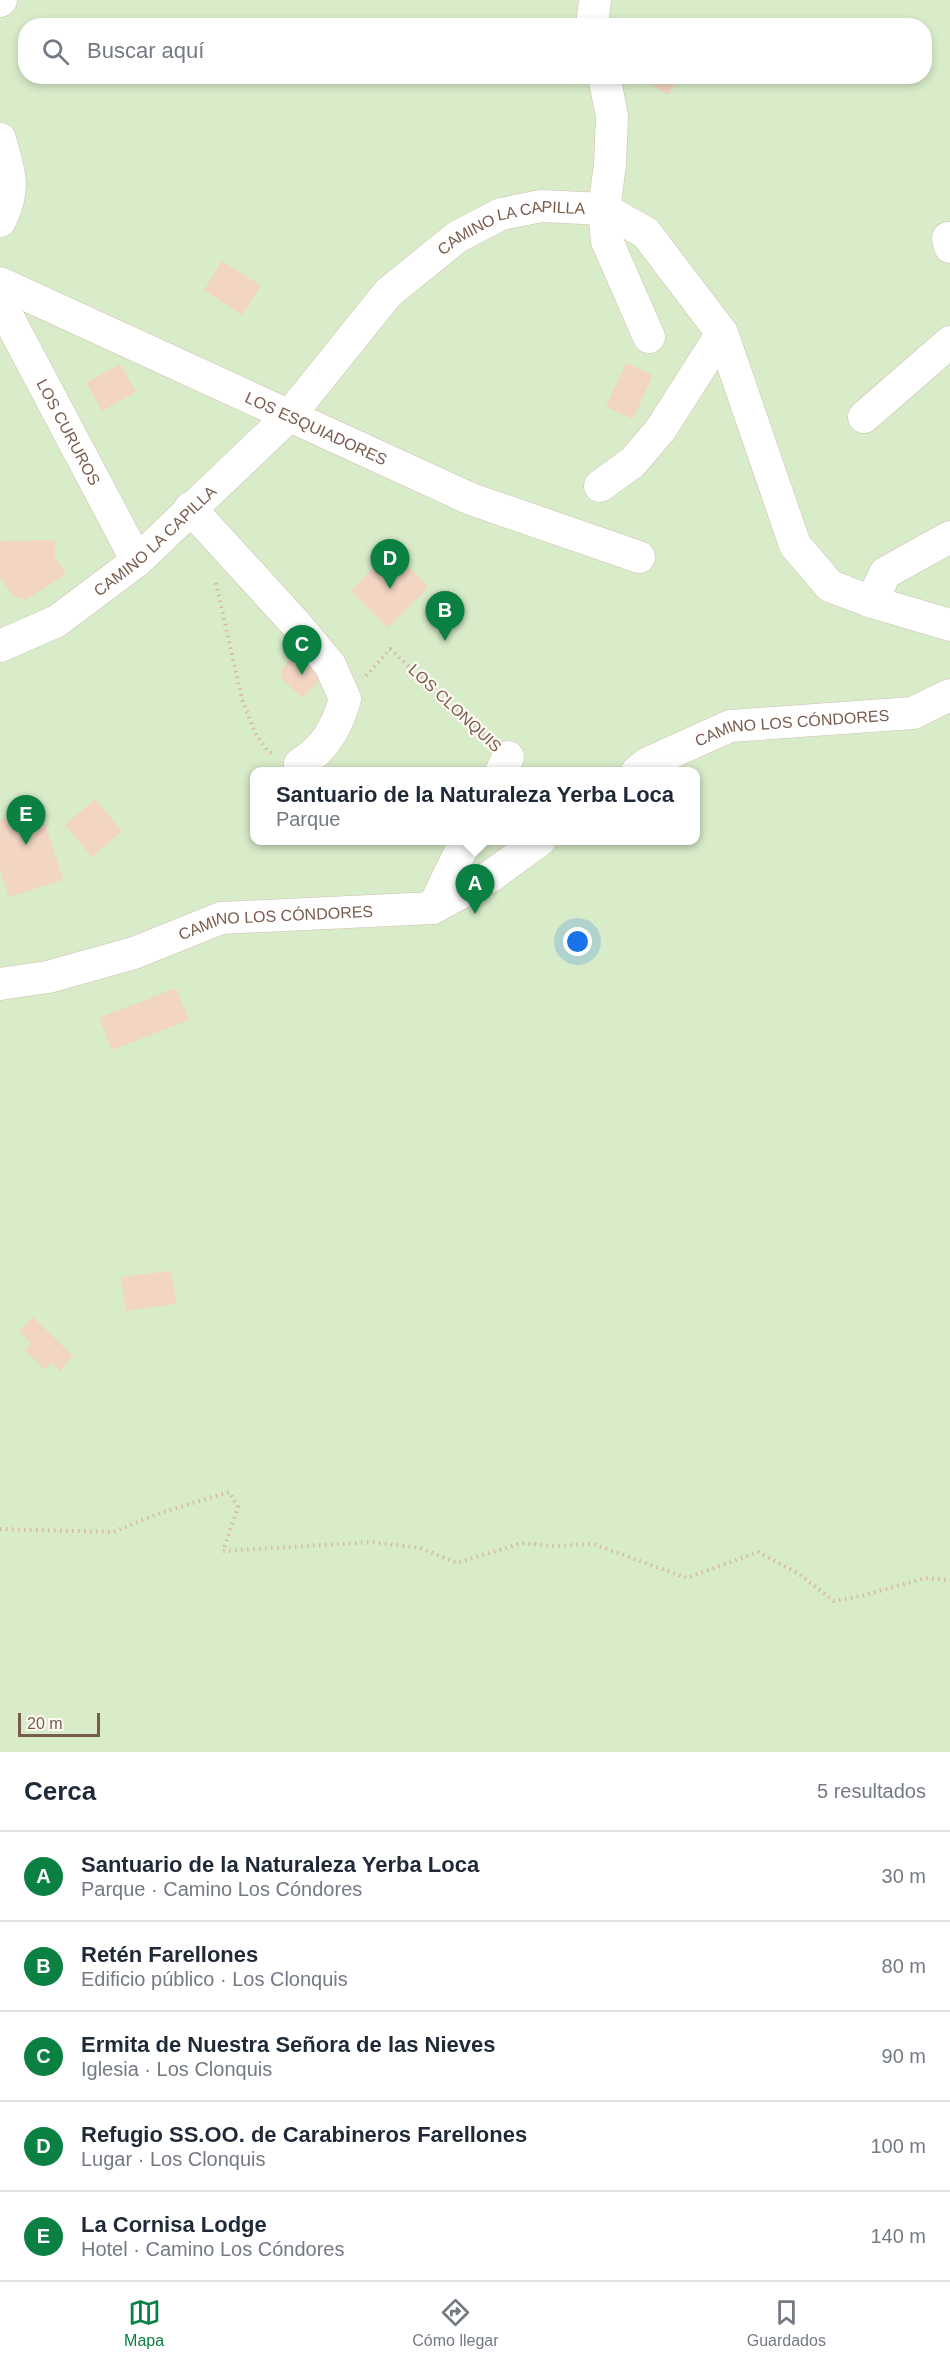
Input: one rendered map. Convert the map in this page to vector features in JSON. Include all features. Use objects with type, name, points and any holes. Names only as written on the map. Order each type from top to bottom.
[{"type":"street","points":[[592,18],[594,0]]},
{"type":"street","points":[[606,84],[612,116],[610,165],[604,209],[607,241],[649,337]]},
{"type":"street","points":[[0,139],[10,173],[7,203],[0,220]]},
{"type":"street","name":"CAMINO LA CAPILLA","points":[[0,646],[57,621],[137,561],[290,415],[388,293],[457,237],[501,214],[541,206],[604,209],[646,233],[722,333],[795,545],[830,586],[872,602],[950,625]]},
{"type":"street","name":"LOS ESQUIADORES","points":[[0,283],[471,499],[639,557]]},
{"type":"street","name":"LOS CURUROS","points":[[0,302],[137,561]]},
{"type":"street","points":[[600,486],[633,462],[662,429],[722,333]]},
{"type":"street","points":[[864,417],[950,342]]},
{"type":"street","points":[[190,508],[295,623],[330,665],[345,699],[339,721],[324,744],[314,755],[300,764]]},
{"type":"street","points":[[872,602],[885,573],[950,537]]},
{"type":"street","name":"CAMINO LOS CÓNDORES","points":[[642,767],[730,726],[913,713],[950,695]]},
{"type":"street","points":[[433,908],[464,845]]},
{"type":"street","name":"CAMINO LOS CÓNDORES","points":[[0,984],[48,977],[134,953],[222,918],[433,908],[491,876],[533,845]]},
{"type":"path","points":[[216,580],[242,699],[255,733],[268,751],[286,762],[300,764]]},
{"type":"path","name":"LOS CLONQUIS","points":[[390,649],[504,764]]},
{"type":"path","points":[[0,1529],[113,1532],[160,1513],[229,1492],[238,1507],[223,1551],[373,1542],[420,1548],[457,1563],[522,1543],[553,1546],[593,1544],[687,1578],[758,1552],[799,1574],[834,1601],[926,1578],[950,1580]]},
{"type":"green space","points":[[0,0],[950,0],[950,1752],[0,1752]]},
{"type":"building","points":[[650,84],[675,84],[668,95]]},
{"type":"building","points":[[222,261],[261,286],[242,315],[204,290]]},
{"type":"building","points":[[626,363],[653,375],[633,419],[606,407]]},
{"type":"building","points":[[120,364],[136,392],[102,411],[86,383]]},
{"type":"building","points":[[55,540],[55,557],[66,574],[26,600],[13,596],[0,577],[0,541]]},
{"type":"building","points":[[391,550],[429,587],[388,628],[351,591]]},
{"type":"building","points":[[307,655],[326,673],[302,698],[281,678],[282,669],[290,659],[296,657],[301,660]]},
{"type":"building","points":[[95,799],[122,831],[92,857],[65,825]]},
{"type":"building","points":[[40,807],[63,880],[9,897],[0,870],[0,820]]},
{"type":"building","points":[[176,988],[189,1020],[112,1050],[99,1018]]},
{"type":"building","points":[[171,1271],[176,1304],[126,1311],[121,1277]]},
{"type":"building","points":[[33,1317],[73,1356],[60,1371],[51,1363],[45,1370],[25,1350],[31,1343],[19,1331]]},
{"type":"place","name":"Refugio SS.OO. de Carabineros Farellones","points":[[390,589]]},
{"type":"place","name":"Retén Farellones","points":[[445,641]]},
{"type":"place","name":"Ermita de Nuestra Señora de las Nieves","points":[[302,675]]},
{"type":"place","name":"La Cornisa Lodge","points":[[26,845]]},
{"type":"place","name":"Santuario de la Naturaleza Yerba Loca","points":[[475,914]]}]
